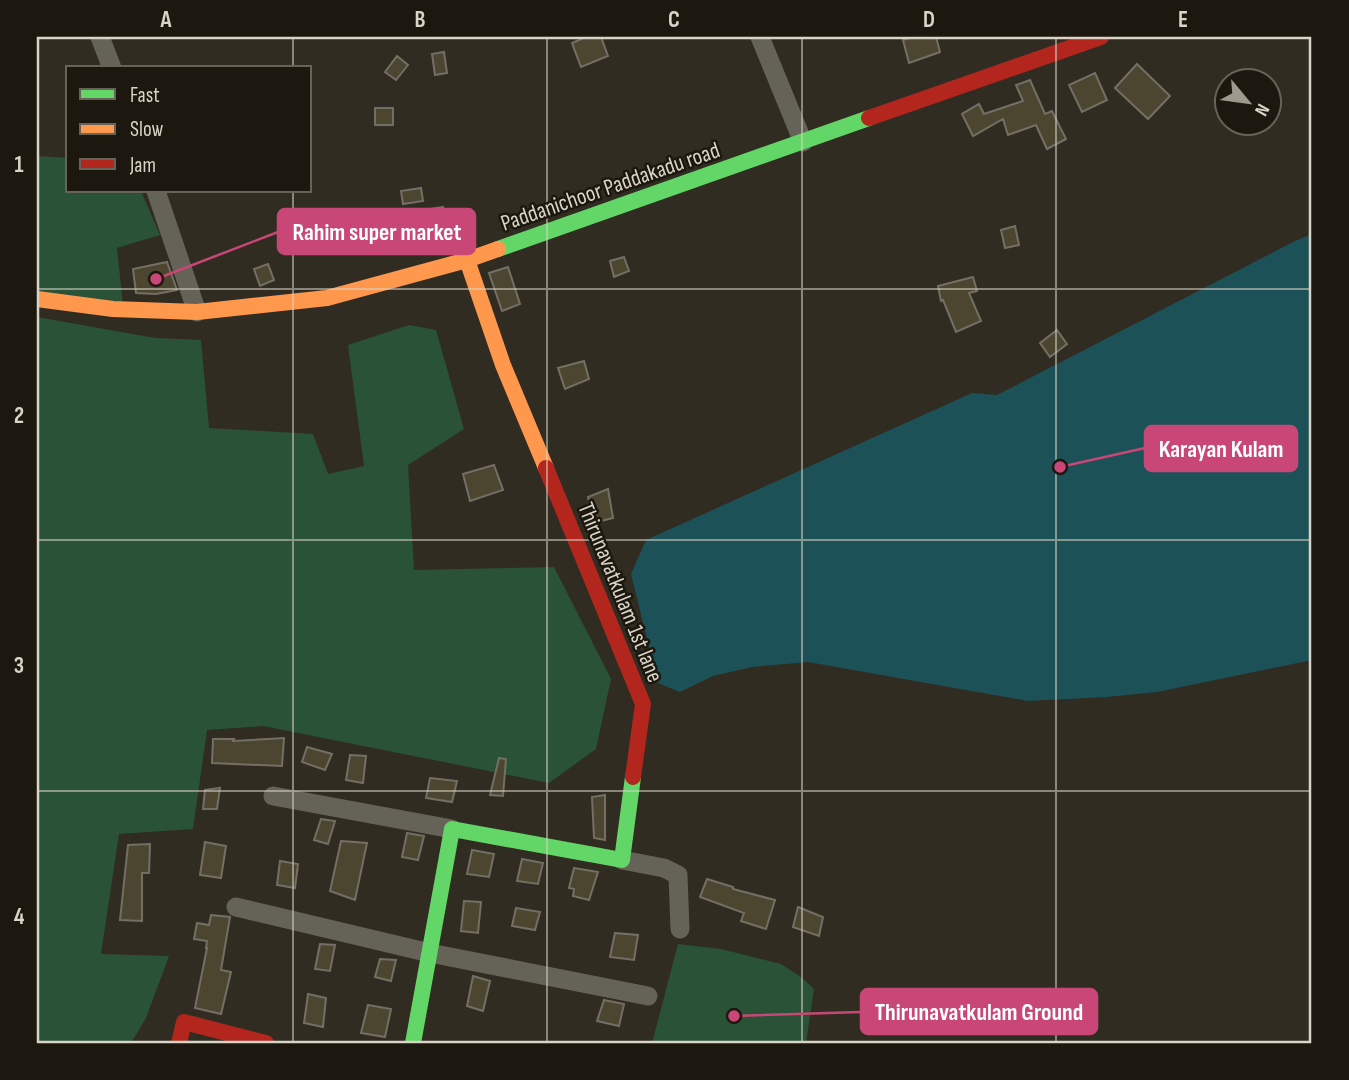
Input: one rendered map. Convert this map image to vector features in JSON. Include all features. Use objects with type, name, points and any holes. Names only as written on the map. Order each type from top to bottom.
[{"type":"street","points":[[100,37],[111,66]]},
{"type":"street","points":[[760,37],[803,142]]},
{"type":"street","name":"Paddanichoor Paddakadu road","points":[[37,299],[113,309],[197,312],[327,298],[467,260],[1101,37]]},
{"type":"street","points":[[156,192],[197,312]]},
{"type":"street","name":"Thirunavatkulam 1st lane","points":[[467,260],[503,365],[643,704],[622,859]]},
{"type":"street","points":[[273,796],[664,868],[678,874],[680,929]]},
{"type":"street","points":[[413,1043],[452,829]]},
{"type":"street","points":[[236,907],[430,953],[648,996]]},
{"type":"street","points":[[179,1043],[184,1022],[266,1043]]},
{"type":"green space","points":[[37,156],[66,158],[66,192],[141,192],[160,235],[117,248],[123,305],[37,296]]},
{"type":"green space","points":[[37,317],[155,338],[201,340],[209,428],[313,434],[328,474],[364,466],[348,345],[409,325],[436,330],[464,429],[408,465],[414,570],[554,567],[611,679],[596,749],[549,783],[263,726],[207,730],[193,829],[119,834],[101,954],[169,956],[146,1018],[131,1043],[37,1043]]},
{"type":"green space","points":[[678,944],[721,949],[781,964],[801,977],[814,989],[806,1043],[652,1043]]},
{"type":"water","points":[[1312,234],[1312,660],[1157,692],[1028,701],[808,662],[752,667],[713,676],[680,692],[658,683],[631,574],[646,540],[972,393],[997,395]]},
{"type":"building","points":[[586,37],[601,37],[608,56],[581,67],[572,43]]},
{"type":"building","points":[[936,37],[940,52],[909,63],[903,40]]},
{"type":"building","points":[[444,52],[447,73],[435,75],[432,54]]},
{"type":"building","points":[[397,56],[408,65],[396,80],[385,72]]},
{"type":"building","points":[[1137,64],[1170,96],[1148,119],[1115,88]]},
{"type":"building","points":[[1095,73],[1107,100],[1082,112],[1069,85]]},
{"type":"building","points":[[1030,80],[1045,114],[1052,111],[1066,139],[1047,149],[1036,125],[1008,135],[1003,119],[973,136],[962,114],[979,104],[984,114],[1023,101],[1016,85]]},
{"type":"building","points":[[375,108],[393,108],[393,125],[375,125]]},
{"type":"building","points":[[421,188],[423,201],[403,204],[401,191]]},
{"type":"building","points":[[443,207],[446,225],[421,230],[417,211]]},
{"type":"building","points":[[1015,226],[1019,245],[1005,248],[1001,230]]},
{"type":"building","points":[[624,257],[629,271],[614,277],[610,261]]},
{"type":"building","points":[[167,262],[177,290],[156,294],[136,293],[133,269]]},
{"type":"building","points":[[268,264],[274,280],[260,286],[254,269]]},
{"type":"building","points":[[508,267],[520,304],[502,311],[489,273]]},
{"type":"building","points":[[973,277],[977,291],[969,293],[981,321],[956,332],[943,300],[941,301],[938,286]]},
{"type":"building","points":[[1057,330],[1067,344],[1050,357],[1040,343]]},
{"type":"building","points":[[584,361],[589,379],[565,389],[558,368]]},
{"type":"building","points":[[494,465],[503,490],[470,501],[463,474]]},
{"type":"building","points":[[608,489],[613,518],[593,523],[588,497]]},
{"type":"building","points":[[284,738],[282,766],[212,763],[213,739],[234,739],[233,741]]},
{"type":"building","points":[[307,747],[332,754],[325,770],[302,762]]},
{"type":"building","points":[[350,755],[366,756],[363,783],[346,780]]},
{"type":"building","points":[[499,758],[506,759],[503,796],[490,795]]},
{"type":"building","points":[[430,778],[457,781],[452,802],[426,798]]},
{"type":"building","points":[[220,788],[217,809],[203,809],[205,790]]},
{"type":"building","points":[[605,795],[605,840],[594,838],[592,797]]},
{"type":"building","points":[[321,819],[335,821],[328,844],[314,840]]},
{"type":"building","points":[[407,833],[424,836],[418,860],[402,857]]},
{"type":"building","points":[[341,841],[367,843],[355,900],[330,891]]},
{"type":"building","points":[[205,842],[226,846],[221,878],[200,875]]},
{"type":"building","points":[[150,844],[149,873],[142,873],[142,921],[120,920],[128,845]]},
{"type":"building","points":[[472,850],[494,854],[489,877],[467,874]]},
{"type":"building","points":[[522,859],[543,863],[538,884],[517,881]]},
{"type":"building","points":[[280,861],[298,864],[295,888],[277,885]]},
{"type":"building","points":[[574,868],[598,872],[589,900],[573,896],[574,889],[569,888]]},
{"type":"building","points":[[707,879],[775,900],[766,929],[741,921],[744,913],[700,897]]},
{"type":"building","points":[[464,901],[481,902],[478,933],[461,931]]},
{"type":"building","points":[[798,907],[823,917],[819,936],[793,927]]},
{"type":"building","points":[[516,908],[540,912],[535,930],[512,926]]},
{"type":"building","points":[[211,915],[230,917],[221,970],[231,972],[221,1014],[195,1008],[207,941],[194,939],[197,923],[209,925]]},
{"type":"building","points":[[615,933],[638,935],[634,960],[610,957]]},
{"type":"building","points":[[320,944],[335,945],[330,971],[315,969]]},
{"type":"building","points":[[380,959],[396,960],[391,981],[375,977]]},
{"type":"building","points":[[473,976],[490,981],[483,1011],[467,1006]]},
{"type":"building","points":[[308,994],[326,998],[323,1027],[304,1023]]},
{"type":"building","points":[[604,1000],[624,1004],[619,1026],[597,1021]]},
{"type":"building","points":[[368,1005],[391,1009],[385,1037],[361,1033]]},
{"type":"traffic: fast","points":[[498,249],[869,118]]},
{"type":"traffic: fast","points":[[413,1043],[452,829],[622,860],[633,777]]},
{"type":"traffic: slow","points":[[37,299],[113,309],[197,312],[327,298],[498,249]]},
{"type":"traffic: slow","points":[[467,260],[503,365],[546,468]]},
{"type":"traffic: jam","points":[[869,118],[1101,37]]},
{"type":"traffic: jam","points":[[546,468],[643,704],[633,777]]},
{"type":"traffic: jam","points":[[179,1043],[184,1022],[266,1043]]},
{"type":"place","name":"Rahim super market","points":[[156,279]]},
{"type":"place","name":"Karayan Kulam","points":[[1060,467]]},
{"type":"place","name":"Thirunavatkulam Ground","points":[[734,1016]]}]
